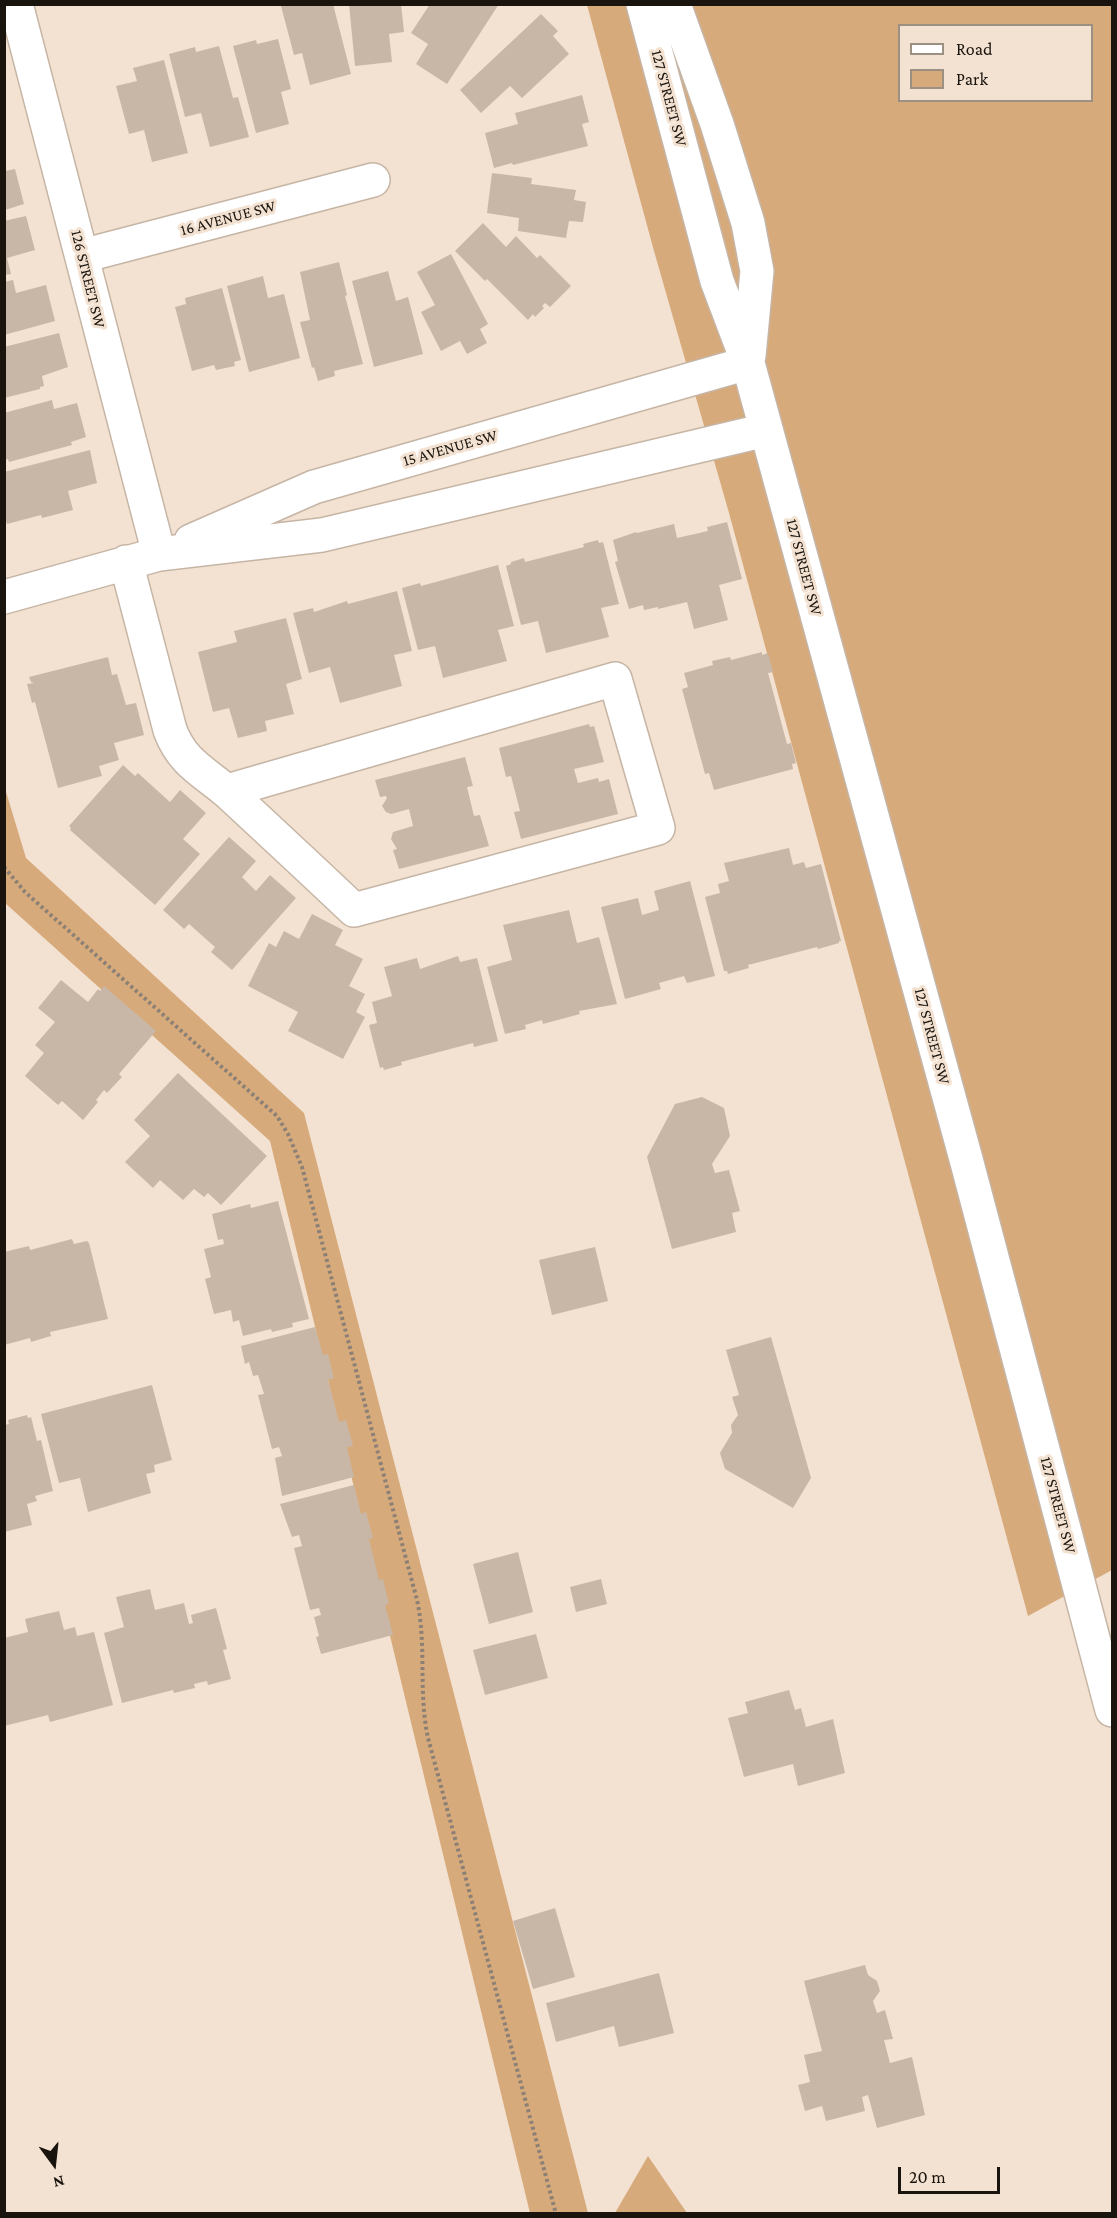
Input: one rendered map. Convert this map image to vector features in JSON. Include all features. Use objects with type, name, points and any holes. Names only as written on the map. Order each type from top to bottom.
[{"type":"street","name":"126 STREET SW","points":[[16,4],[159,554]]},
{"type":"street","name":"127 STREET SW","points":[[643,4],[717,281],[748,363],[966,1159],[1113,1710]]},
{"type":"street","name":"127 STREET SW","points":[[674,4],[717,124],[748,223],[757,271],[748,363]]},
{"type":"street","name":"16 AVENUE SW","points":[[82,256],[373,180]]},
{"type":"street","name":"15 AVENUE SW","points":[[159,554],[314,487],[748,363]]},
{"type":"street","name":"15 AVENUE SW","points":[[4,597],[159,554],[322,535],[766,430]]},
{"type":"street","points":[[126,562],[175,745],[192,765],[227,791],[354,910],[658,828],[615,680],[227,791]]},
{"type":"path","points":[[4,867],[25,892],[277,1116],[288,1134],[302,1167],[417,1600],[423,1649],[423,1713],[428,1737],[556,2214]]},
{"type":"green space","points":[[587,5],[1112,5],[1112,1570],[1028,1616],[729,513]]},
{"type":"green space","points":[[4,785],[26,858],[304,1113],[588,2213],[530,2213],[270,1141],[5,903]]},
{"type":"green space","points":[[648,2156],[687,2213],[615,2213]]},
{"type":"building","points":[[333,4],[351,74],[310,85],[302,53],[294,55],[281,6]]},
{"type":"building","points":[[349,4],[401,4],[404,32],[389,34],[392,62],[355,66]]},
{"type":"building","points":[[430,4],[499,4],[447,84],[416,64],[428,44],[411,33]]},
{"type":"building","points":[[541,14],[558,31],[553,36],[569,54],[522,98],[510,86],[481,113],[460,90]]},
{"type":"building","points":[[278,39],[291,89],[281,92],[289,124],[256,133],[233,46],[256,40],[257,44]]},
{"type":"building","points":[[219,46],[233,98],[238,97],[249,137],[210,147],[201,113],[185,117],[169,54],[195,47],[196,52]]},
{"type":"building","points":[[164,60],[188,153],[152,162],[144,130],[129,134],[116,86],[137,81],[133,68]]},
{"type":"building","points":[[582,95],[589,122],[582,124],[588,146],[494,168],[485,133],[518,124],[515,113]]},
{"type":"building","points":[[15,169],[24,204],[5,210],[5,171]]},
{"type":"building","points":[[492,173],[532,178],[531,184],[576,190],[574,200],[586,202],[583,222],[569,221],[566,238],[518,231],[519,218],[487,213]]},
{"type":"building","points":[[26,216],[35,250],[7,258],[11,274],[4,275],[4,221]]},
{"type":"building","points":[[483,223],[506,247],[516,236],[537,258],[540,255],[571,286],[550,307],[545,303],[542,306],[544,308],[535,317],[533,314],[528,320],[455,251]]},
{"type":"building","points":[[451,254],[488,324],[480,329],[487,343],[467,354],[460,341],[441,351],[421,312],[435,305],[417,272]]},
{"type":"building","points":[[339,262],[347,295],[345,296],[363,364],[334,371],[335,376],[318,381],[314,367],[312,368],[300,322],[310,320],[300,272]]},
{"type":"building","points":[[388,271],[396,301],[408,297],[423,354],[374,367],[352,281]]},
{"type":"building","points":[[263,276],[268,298],[284,294],[300,358],[249,372],[227,286]]},
{"type":"building","points":[[13,280],[16,293],[46,285],[55,321],[4,335],[4,282]]},
{"type":"building","points":[[222,288],[241,360],[234,362],[235,366],[216,370],[214,365],[192,371],[175,307],[186,304],[185,298]]},
{"type":"building","points":[[59,333],[68,367],[42,376],[44,386],[40,389],[4,398],[4,347]]},
{"type":"building","points":[[52,400],[54,409],[77,403],[86,437],[71,442],[72,445],[9,462],[8,459],[4,460],[4,413]]},
{"type":"building","points":[[90,450],[97,483],[68,491],[73,510],[7,524],[4,514],[4,472]]},
{"type":"building","points":[[727,522],[742,579],[719,585],[728,620],[694,629],[687,602],[658,609],[658,607],[644,610],[643,605],[629,609],[615,562],[618,561],[613,540],[636,532],[674,524],[677,538],[708,531],[707,527]]},
{"type":"building","points":[[598,540],[599,543],[603,542],[619,604],[601,608],[609,637],[546,653],[538,621],[521,625],[506,566],[524,558],[525,562],[584,547],[583,544]]},
{"type":"building","points":[[498,565],[514,626],[498,630],[507,661],[443,678],[435,646],[418,650],[402,588],[420,583],[421,586]]},
{"type":"building","points":[[397,591],[412,651],[394,655],[402,686],[340,703],[330,667],[309,673],[293,613],[313,608],[314,612],[347,601],[348,604]]},
{"type":"building","points":[[286,618],[302,679],[286,684],[294,714],[265,721],[267,731],[238,738],[229,708],[213,712],[198,652],[237,642],[234,631]]},
{"type":"building","points":[[762,652],[762,655],[768,653],[773,672],[768,673],[787,744],[791,743],[796,763],[792,764],[793,769],[714,790],[709,773],[705,774],[682,689],[688,687],[684,673],[713,665],[712,661],[730,657],[731,660]]},
{"type":"building","points":[[108,657],[112,675],[117,674],[126,705],[136,703],[144,735],[114,743],[119,760],[99,766],[102,776],[58,788],[35,702],[32,703],[27,684],[34,683],[29,677]]},
{"type":"building","points":[[589,724],[590,727],[594,726],[604,762],[574,769],[578,783],[598,778],[599,782],[609,779],[618,814],[521,839],[514,812],[520,811],[511,776],[506,777],[499,748]]},
{"type":"building","points":[[465,757],[473,786],[467,787],[474,816],[480,815],[489,846],[399,869],[393,850],[397,849],[391,839],[393,832],[413,826],[409,809],[391,814],[386,812],[382,806],[387,798],[386,796],[380,797],[375,780]]},
{"type":"building","points":[[123,765],[135,776],[138,773],[170,802],[180,790],[206,813],[183,839],[200,854],[155,905],[70,830],[69,826]]},
{"type":"building","points":[[229,837],[256,861],[242,877],[256,891],[270,875],[296,898],[232,970],[211,952],[215,947],[189,924],[184,929],[163,910]]},
{"type":"building","points":[[789,848],[793,865],[804,862],[806,868],[821,864],[841,941],[818,949],[817,947],[748,965],[749,968],[728,974],[724,971],[705,897],[720,893],[718,884],[729,881],[724,863]]},
{"type":"building","points":[[690,881],[715,976],[687,983],[684,976],[659,983],[661,989],[625,999],[601,907],[638,898],[642,915],[659,910],[654,891]]},
{"type":"building","points":[[569,910],[577,943],[599,937],[617,1004],[579,1011],[580,1014],[543,1024],[542,1020],[525,1025],[526,1029],[505,1034],[487,967],[512,960],[503,925]]},
{"type":"building","points":[[312,914],[343,930],[335,945],[363,959],[349,986],[365,994],[356,1012],[365,1017],[343,1059],[288,1031],[298,1012],[248,986],[269,943],[276,947],[284,931],[299,939]]},
{"type":"building","points":[[458,956],[460,962],[477,958],[498,1041],[474,1047],[473,1043],[401,1062],[402,1065],[384,1070],[383,1067],[380,1068],[369,1025],[377,1023],[372,1002],[392,996],[384,967],[417,958],[420,969]]},
{"type":"building","points":[[61,980],[88,1002],[98,989],[100,991],[104,986],[156,1031],[119,1074],[122,1077],[107,1093],[104,1090],[96,1100],[98,1102],[83,1120],[62,1101],[58,1105],[25,1076],[44,1053],[35,1045],[55,1022],[38,1008]]},
{"type":"building","points":[[178,1073],[267,1156],[221,1205],[208,1193],[204,1197],[194,1189],[183,1200],[160,1180],[153,1188],[125,1162],[150,1136],[134,1120]]},
{"type":"building","points":[[702,1097],[724,1108],[730,1136],[712,1164],[715,1173],[729,1170],[740,1211],[732,1213],[736,1232],[672,1249],[647,1157],[675,1104]]},
{"type":"building","points":[[278,1201],[309,1319],[292,1323],[293,1327],[272,1332],[271,1329],[243,1336],[239,1320],[233,1322],[231,1310],[214,1314],[205,1279],[211,1277],[204,1249],[224,1244],[223,1239],[218,1240],[212,1214],[250,1204],[251,1208]]},
{"type":"building","points":[[72,1239],[74,1244],[87,1241],[89,1243],[108,1319],[50,1332],[51,1336],[31,1342],[30,1338],[4,1345],[4,1252],[29,1246],[30,1250]]},
{"type":"building","points":[[595,1247],[608,1301],[552,1315],[539,1260]]},
{"type":"building","points":[[315,1327],[323,1355],[328,1354],[334,1378],[328,1380],[339,1422],[346,1420],[353,1446],[347,1447],[354,1477],[282,1496],[275,1458],[282,1456],[279,1447],[272,1449],[258,1395],[264,1394],[258,1375],[253,1376],[249,1362],[245,1364],[241,1346]]},
{"type":"building","points":[[771,1337],[811,1478],[793,1508],[725,1469],[720,1453],[732,1433],[731,1425],[738,1415],[732,1397],[739,1395],[726,1350]]},
{"type":"building","points":[[152,1385],[172,1460],[154,1465],[155,1472],[146,1474],[151,1493],[88,1512],[80,1478],[59,1483],[41,1414]]},
{"type":"building","points":[[27,1415],[28,1418],[31,1417],[37,1441],[41,1440],[53,1491],[35,1496],[37,1501],[27,1504],[32,1525],[4,1532],[4,1425],[9,1424],[8,1420]]},
{"type":"building","points":[[354,1485],[361,1514],[366,1512],[373,1538],[369,1539],[379,1580],[383,1579],[389,1604],[385,1605],[393,1635],[321,1654],[314,1617],[321,1615],[319,1608],[310,1610],[294,1548],[302,1546],[299,1535],[292,1537],[280,1504]]},
{"type":"building","points":[[518,1552],[533,1612],[489,1624],[473,1564]]},
{"type":"building","points":[[601,1579],[607,1604],[576,1612],[570,1587]]},
{"type":"building","points":[[150,1589],[155,1610],[184,1603],[189,1624],[193,1623],[191,1615],[216,1608],[227,1649],[223,1650],[231,1679],[208,1685],[207,1681],[194,1684],[195,1688],[174,1693],[173,1690],[122,1703],[104,1633],[124,1627],[116,1597]]},
{"type":"building","points":[[59,1611],[64,1630],[75,1627],[77,1636],[94,1632],[113,1705],[50,1722],[48,1715],[4,1726],[4,1638],[28,1632],[25,1619]]},
{"type":"building","points":[[536,1634],[548,1678],[485,1695],[473,1650]]},
{"type":"building","points":[[789,1690],[795,1710],[801,1708],[806,1727],[833,1719],[845,1773],[798,1786],[793,1764],[744,1777],[728,1718],[748,1713],[745,1702]]},
{"type":"building","points":[[555,1908],[575,1977],[533,1989],[513,1921]]},
{"type":"building","points":[[865,1965],[868,1975],[877,1981],[880,1991],[873,2001],[877,2013],[885,2010],[893,2039],[884,2040],[890,2063],[912,2057],[925,2115],[877,2128],[868,2095],[862,2097],[865,2111],[826,2121],[822,2106],[805,2111],[798,2085],[810,2082],[804,2055],[822,2051],[804,1981]]},
{"type":"building","points":[[659,1973],[674,2033],[619,2047],[614,2026],[556,2042],[546,2003]]}]
